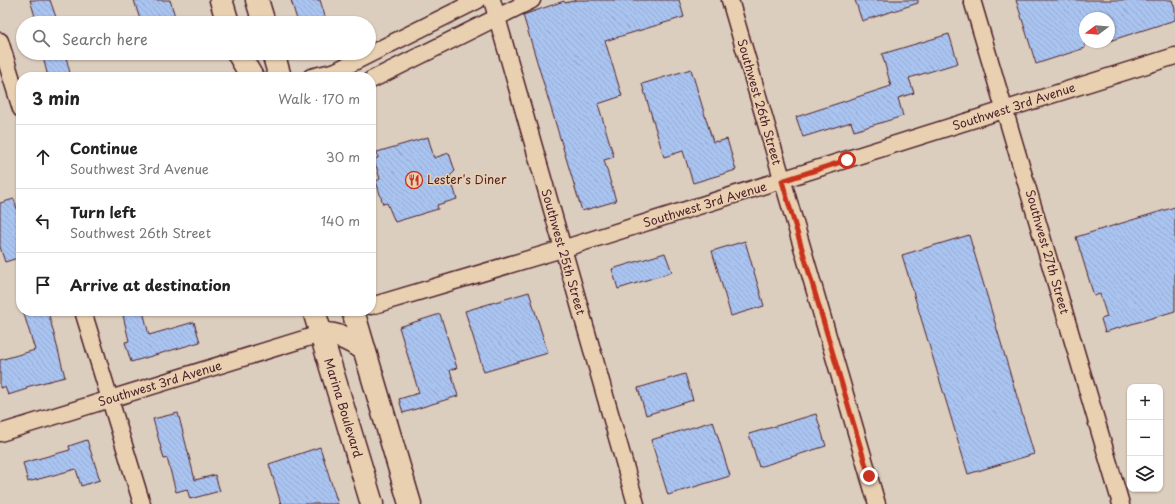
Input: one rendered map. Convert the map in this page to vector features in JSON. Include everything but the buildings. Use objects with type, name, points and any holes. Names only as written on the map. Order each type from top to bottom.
[{"type":"main road","points":[[221,0],[226,16]]},
{"type":"main road","points":[[257,0],[262,16]]},
{"type":"main road","points":[[240,60],[243,72]]},
{"type":"main road","points":[[242,60],[249,72]]},
{"type":"main road","points":[[275,60],[279,72]]},
{"type":"main road","name":"Marina Boulevard","points":[[315,316],[372,504]]},
{"type":"main road","points":[[354,316],[410,504]]},
{"type":"main road","points":[[320,334],[338,335],[364,348]]},
{"type":"street","points":[[376,51],[478,0]]},
{"type":"street","name":"Southwest 25th Street","points":[[492,0],[636,504]]},
{"type":"street","points":[[376,78],[532,0]]},
{"type":"street","name":"Southwest 26th Street","points":[[730,0],[877,504]]},
{"type":"street","name":"Southwest 27th Street","points":[[972,0],[1122,504]]},
{"type":"street","points":[[0,41],[16,93]]},
{"type":"street","name":"Southwest 3rd Avenue","points":[[376,305],[782,181],[1175,56]]},
{"type":"street","points":[[332,72],[358,60]]},
{"type":"street","points":[[85,316],[142,504]]},
{"type":"street","name":"Southwest 3rd Avenue","points":[[0,433],[320,334]]},
{"type":"place","name":"Lester's Diner","points":[[414,180]]},
{"type":"route","points":[[847,160],[782,181],[869,476]]}]
